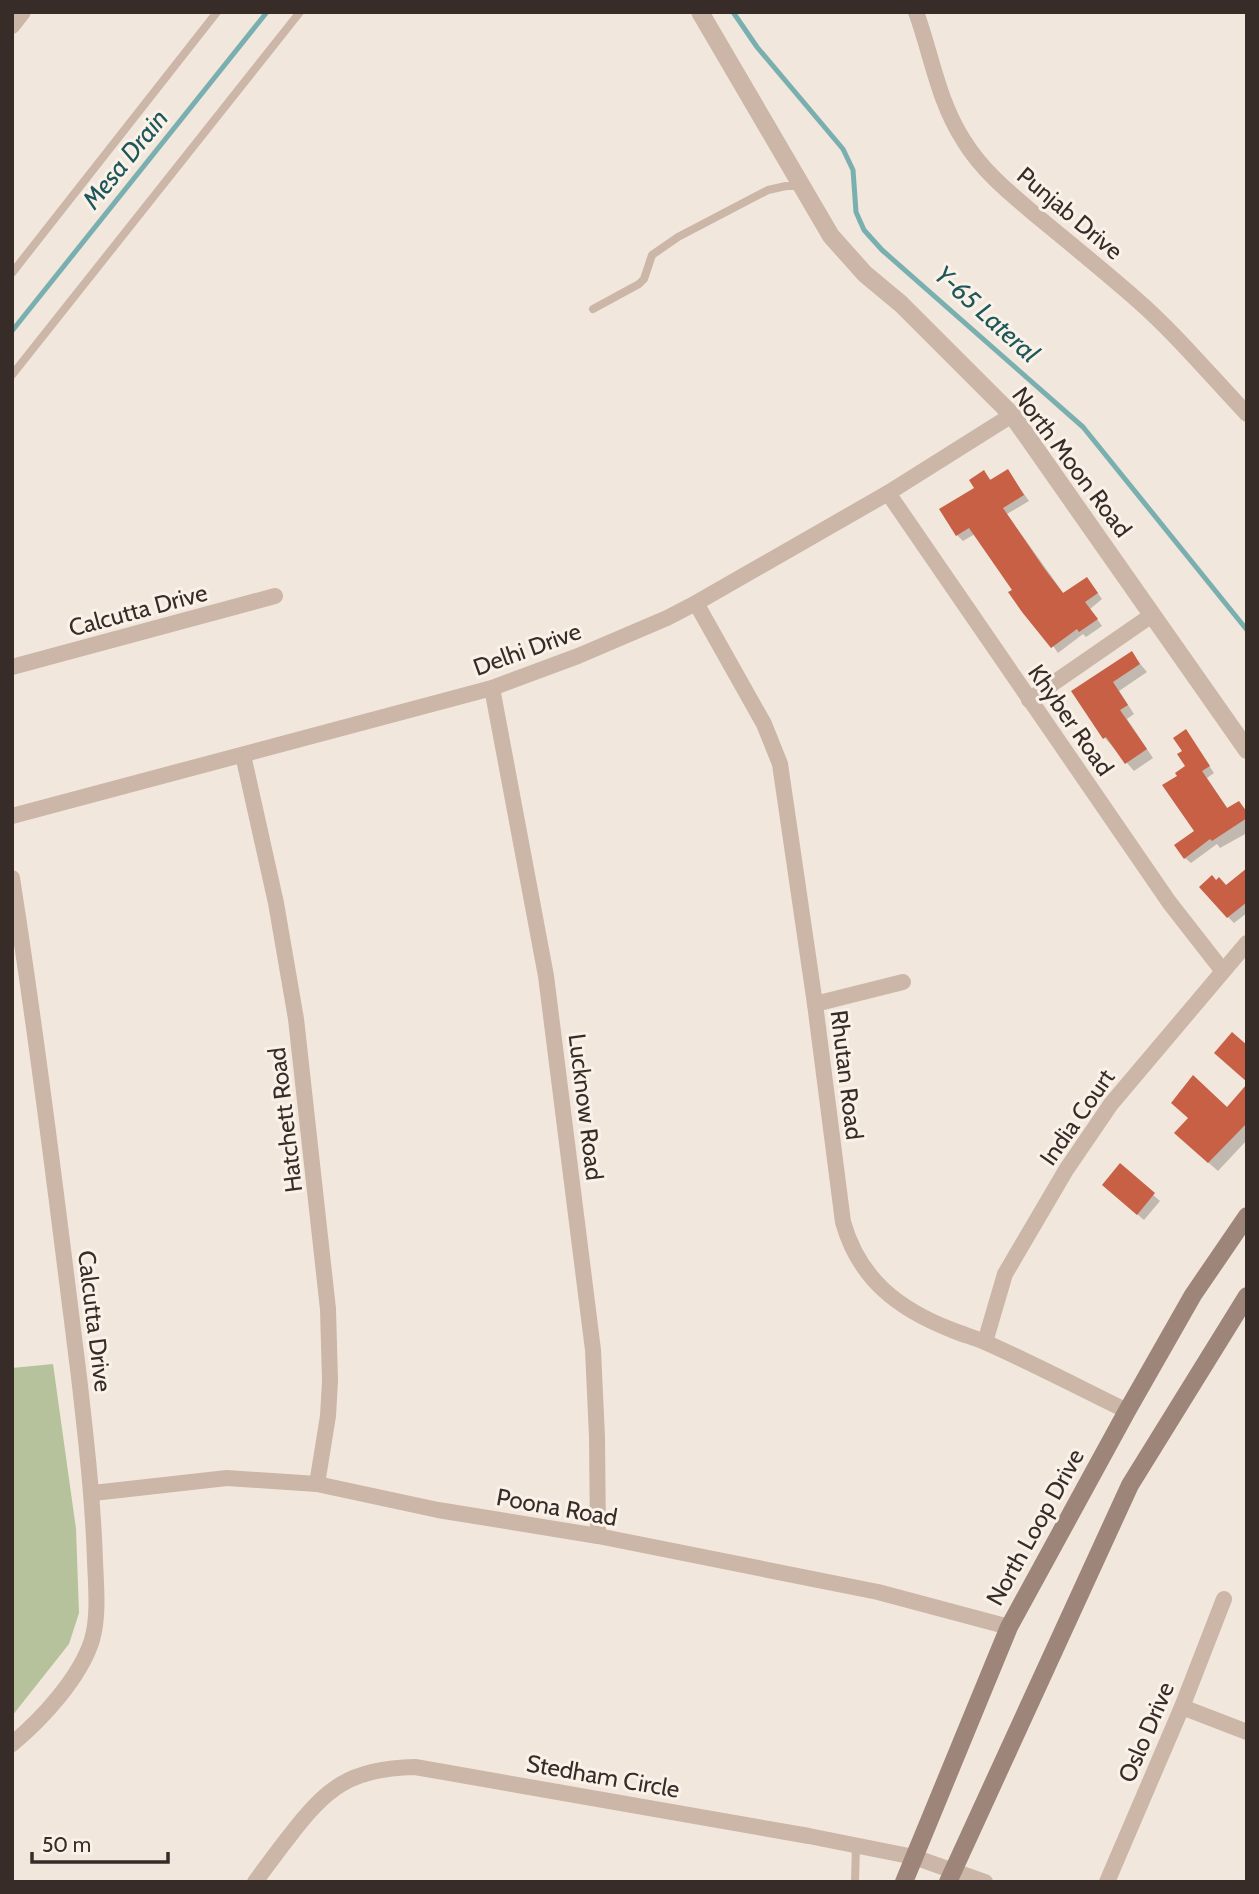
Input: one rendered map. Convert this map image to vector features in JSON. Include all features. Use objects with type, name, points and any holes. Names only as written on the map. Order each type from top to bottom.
[{"type":"main road","name":"North Loop Drive","points":[[904,1882],[1009,1627],[1126,1410],[1193,1295],[1247,1216]]},
{"type":"main road","points":[[950,1876],[1130,1485],[1247,1296]]},
{"type":"street","name":"North Moon Road","points":[[699,12],[831,236],[864,274],[901,304],[1012,415],[1247,750]]},
{"type":"street","name":"Punjab Drive","points":[[916,12],[928,45],[937,86],[949,115],[980,164],[1003,187],[1139,301],[1247,414]]},
{"type":"street","name":"Delhi Drive","points":[[12,816],[492,688],[578,656],[696,603],[888,493],[1012,415]]},
{"type":"street","name":"Khyber Road","points":[[888,493],[1169,902],[1222,970]]},
{"type":"street","name":"Calcutta Drive","points":[[12,667],[275,596]]},
{"type":"street","name":"Rhutan Road","points":[[696,603],[764,724],[780,764],[815,1003],[843,1222],[859,1262],[872,1281],[890,1296],[950,1329],[985,1342],[1126,1410]]},
{"type":"street","points":[[1029,700],[1152,615]]},
{"type":"street","name":"Lucknow Road","points":[[492,688],[548,990],[593,1350],[598,1536]]},
{"type":"street","name":"Hatchett Road","points":[[243,755],[276,903],[296,1019],[323,1258],[330,1381],[328,1416],[317,1484]]},
{"type":"street","name":"Calcutta Drive","points":[[12,878],[37,1037],[93,1493],[96,1590],[96,1620],[92,1640],[75,1677],[12,1744]]},
{"type":"street","name":"India Court","points":[[985,1342],[1005,1274],[1066,1170],[1111,1104],[1247,943]]},
{"type":"street","points":[[815,1003],[903,982]]},
{"type":"street","name":"Poona Road","points":[[93,1493],[227,1478],[317,1484],[438,1510],[598,1536],[878,1592],[1009,1627]]},
{"type":"street","name":"Oslo Drive","points":[[1107,1882],[1182,1707],[1224,1599]]},
{"type":"street","points":[[1182,1707],[1247,1732]]},
{"type":"street","name":"Stedham Circle","points":[[256,1882],[312,1806],[327,1793],[347,1780],[370,1771],[390,1767],[415,1767],[856,1845],[915,1857],[950,1876],[985,1882]]},
{"type":"lane","points":[[12,273],[217,12]]},
{"type":"lane","points":[[12,375],[300,12]]},
{"type":"lane","points":[[593,309],[639,284],[644,279],[652,255],[678,237],[768,190],[786,186],[804,187]]},
{"type":"lane","points":[[855,1882],[856,1845]]},
{"type":"green space","points":[[53,1364],[76,1529],[79,1613],[69,1644],[12,1716],[12,1368]]},
{"type":"building","points":[[1008,469],[1024,495],[1003,508],[1044,568],[1063,593],[1087,577],[1098,593],[1085,602],[1098,619],[1079,632],[1077,629],[1051,648],[1008,592],[1012,590],[969,528],[956,536],[939,509],[974,488],[969,480],[984,470],[990,480]]},
{"type":"building","points":[[1132,651],[1140,664],[1113,682],[1128,705],[1120,710],[1147,749],[1125,764],[1106,737],[1103,739],[1071,691]]},
{"type":"building","points":[[1186,729],[1210,766],[1202,771],[1227,808],[1239,801],[1247,812],[1247,818],[1212,841],[1210,839],[1184,859],[1174,845],[1194,831],[1162,785],[1177,776],[1175,773],[1185,766],[1177,754],[1182,751],[1173,738]]},
{"type":"building","points":[[1247,868],[1247,902],[1227,918],[1199,887],[1212,875],[1216,880],[1219,877],[1226,885]]},
{"type":"building","points":[[1232,1032],[1247,1045],[1247,1082],[1214,1053]]},
{"type":"building","points":[[1193,1075],[1227,1107],[1247,1084],[1247,1123],[1208,1163],[1174,1133],[1188,1118],[1171,1103]]},
{"type":"building","points":[[1120,1163],[1155,1193],[1137,1215],[1102,1185]]},
{"type":"waterway","name":"Mesa Drain","points":[[12,331],[267,12]]},
{"type":"waterway","name":"Y-65 Lateral","points":[[733,12],[757,47],[843,149],[853,170],[856,212],[864,230],[882,250],[1083,427],[1247,630]]}]
